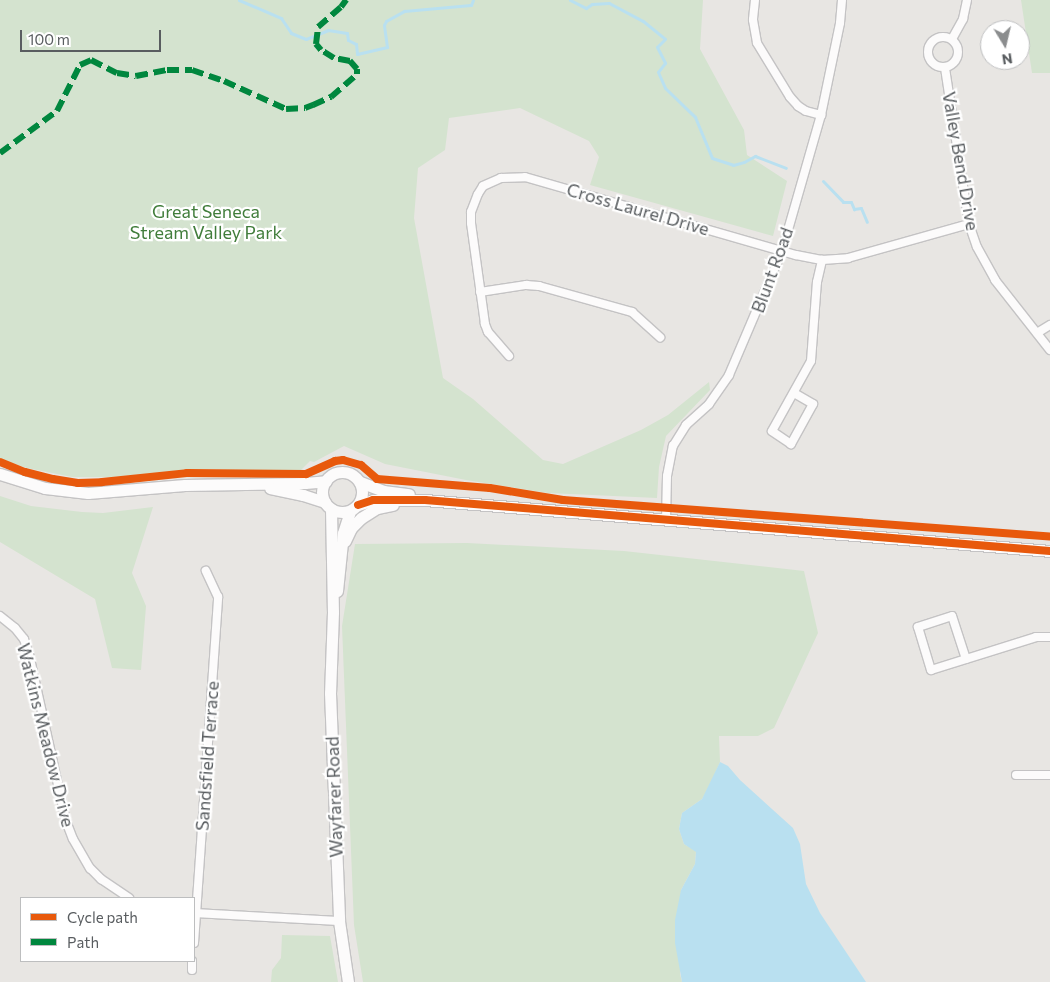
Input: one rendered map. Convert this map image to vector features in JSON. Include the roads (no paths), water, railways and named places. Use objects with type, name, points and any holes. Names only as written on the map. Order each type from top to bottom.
[{"type":"street","points":[[756,0],[753,20],[757,43],[798,106],[806,111],[821,115]]},
{"type":"street","name":"Blunt Road","points":[[666,520],[667,476],[673,446],[686,425],[710,404],[729,375],[782,251],[821,115],[840,23],[842,0]]},
{"type":"street","points":[[952,40],[963,19],[967,0]]},
{"type":"street","name":"Valley Bend Drive","points":[[939,38],[952,40],[957,45],[958,58],[946,68],[934,64],[928,51],[933,41],[939,38]]},
{"type":"street","name":"Valley Bend Drive","points":[[946,68],[970,224],[977,247],[995,280],[1050,350]]},
{"type":"street","name":"Cross Laurel Drive","points":[[509,356],[488,332],[480,292],[471,223],[474,202],[483,186],[501,178],[525,177],[782,251],[822,260],[848,258],[970,224]]},
{"type":"street","points":[[794,394],[813,404],[791,444],[772,431],[811,361],[817,282],[822,260]]},
{"type":"street","points":[[480,292],[526,285],[539,286],[632,312],[660,337]]},
{"type":"street","points":[[1037,333],[1050,325]]},
{"type":"street","points":[[328,506],[322,492],[326,481],[336,473],[343,472],[349,473],[360,482],[383,491],[406,493],[425,500]]},
{"type":"street","points":[[0,474],[45,488],[88,493],[185,485],[251,485],[326,481]]},
{"type":"street","points":[[354,508],[363,494],[360,482]]},
{"type":"street","points":[[251,485],[303,494],[337,512],[374,500],[425,500],[1050,551]]},
{"type":"street","points":[[343,544],[352,528],[361,518],[378,508],[425,500]]},
{"type":"street","name":"Wayfarer Road","points":[[328,506],[334,612]]},
{"type":"street","name":"Wayfarer Road","points":[[348,982],[339,921],[330,693],[334,612],[345,521],[354,508]]},
{"type":"street","name":"Sandsfield Terrace","points":[[195,913],[218,598],[206,571]]},
{"type":"street","name":"Watkins Meadow Drive","points":[[0,616],[16,628],[24,639],[29,654],[66,821],[72,839],[90,868],[100,879],[127,897]]},
{"type":"street","points":[[966,659],[952,616],[918,627],[931,670],[966,659],[1036,637],[1050,637]]},
{"type":"street","points":[[1016,775],[1050,775]]},
{"type":"street","points":[[195,913],[339,921]]},
{"type":"street","points":[[192,962],[192,970]]},
{"type":"water","points":[[720,762],[728,766],[740,780],[793,828],[800,844],[806,884],[820,913],[866,982],[682,982],[675,943],[675,920],[681,890],[695,864],[696,852],[684,844],[679,829],[682,813],[702,799]]},
{"type":"waterway","points":[[239,0],[281,18],[291,33],[306,39],[328,30],[347,33],[348,40],[356,44],[357,54],[387,47],[384,25],[386,21],[404,11],[471,5],[473,0]]},
{"type":"waterway","points":[[570,0],[586,8],[592,4],[609,3],[643,21],[665,39],[657,47],[665,63],[658,72],[665,88],[695,117],[712,158],[733,165],[755,156],[786,168]]},
{"type":"waterway","points":[[823,181],[843,202],[851,202],[854,209],[861,208],[867,222]]},
{"type":"park label","name":"Great Seneca Stream Valley Park","points":[[206,222]]}]
